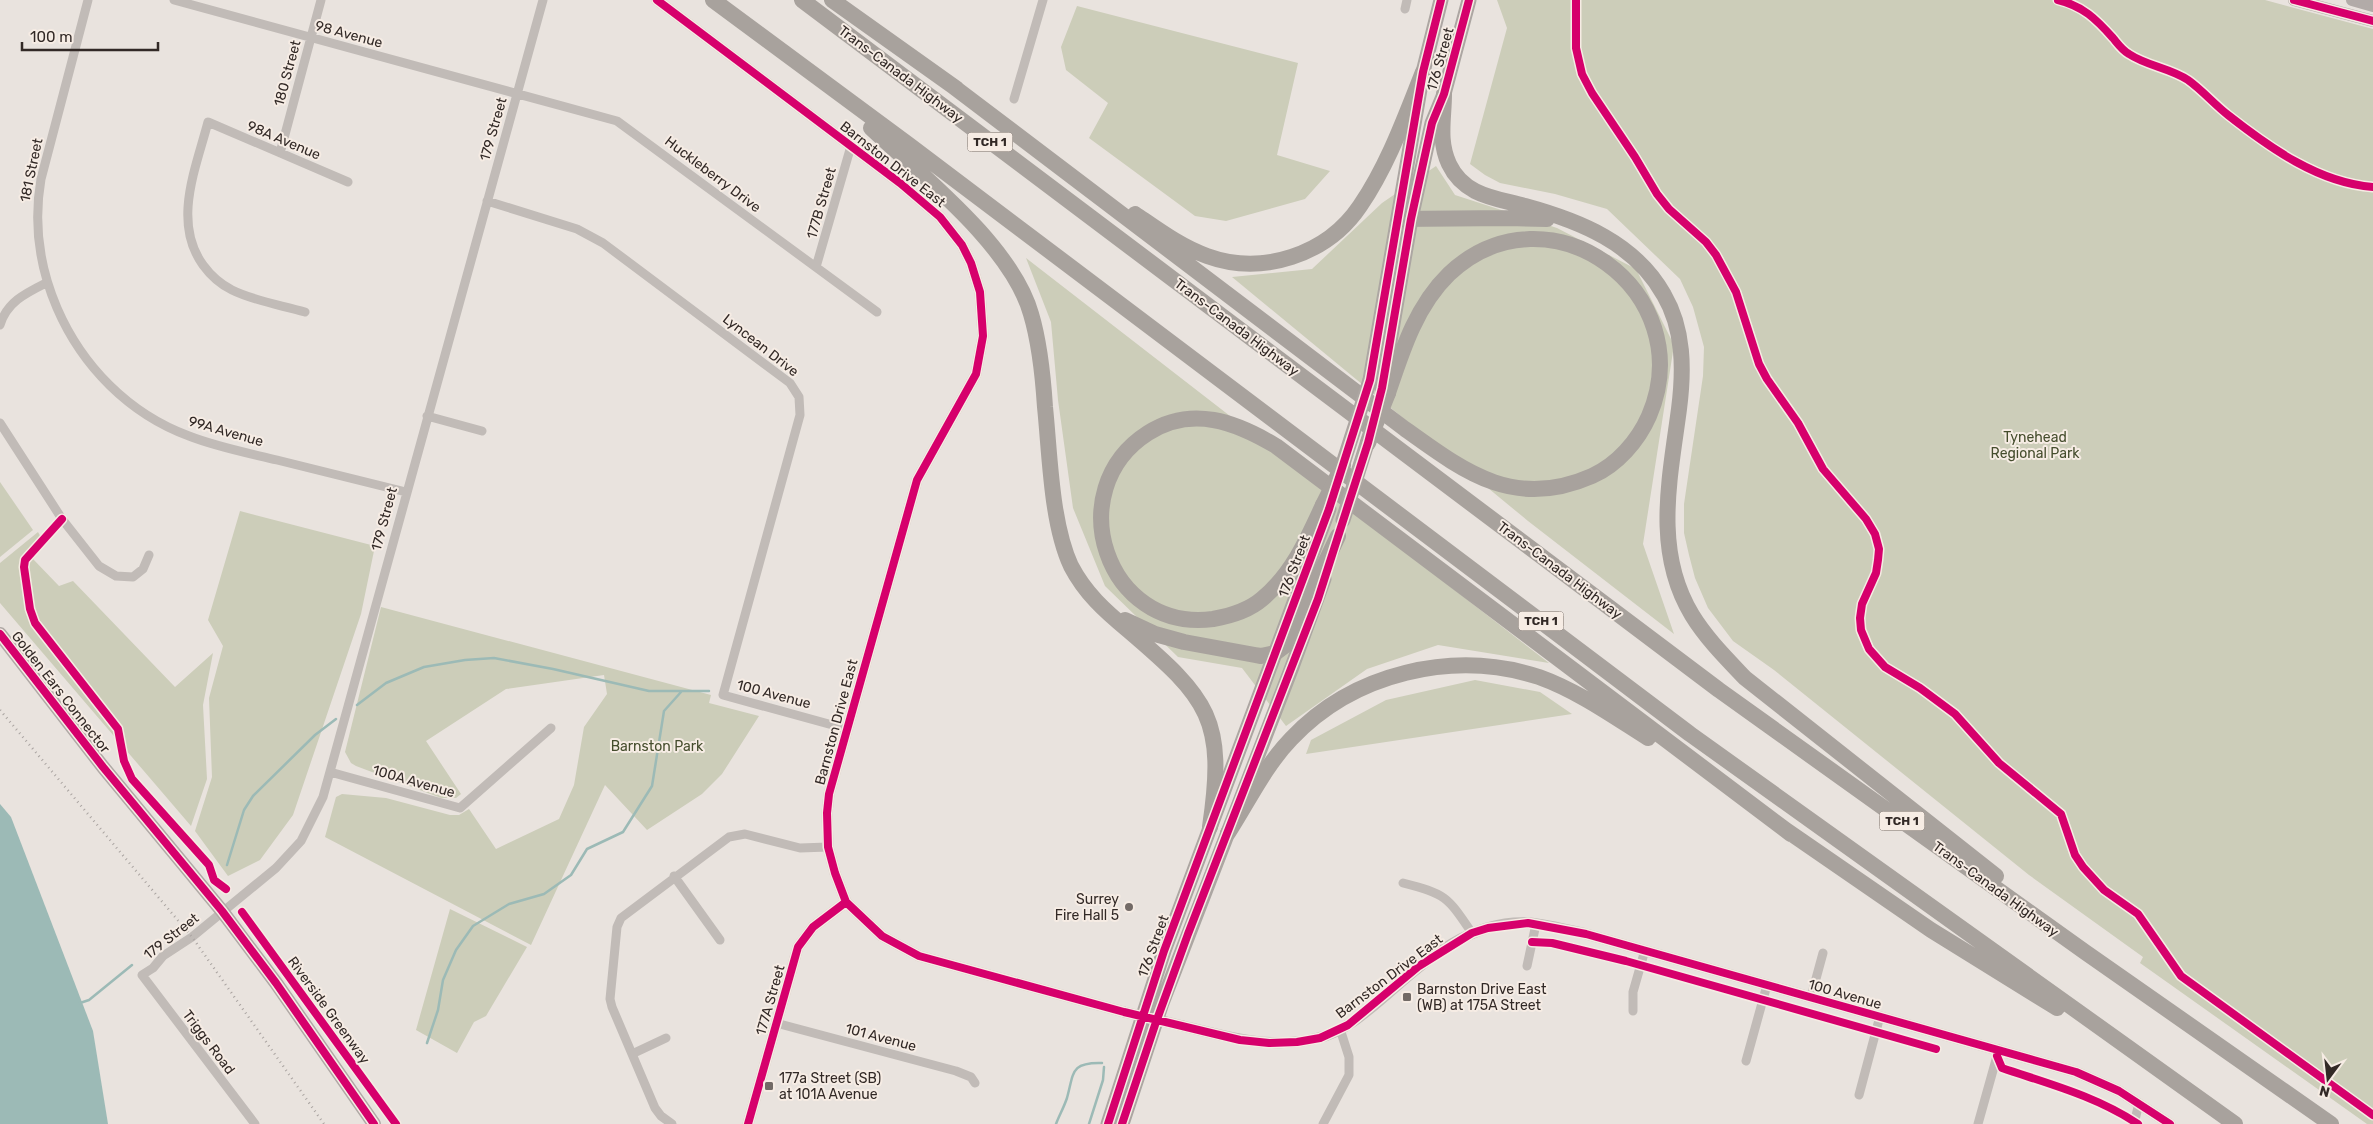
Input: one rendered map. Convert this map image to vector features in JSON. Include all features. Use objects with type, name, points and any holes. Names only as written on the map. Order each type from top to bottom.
[{"type":"highway","name":"TCH 1","points":[[713,0],[1690,734],[2235,1124]]},
{"type":"highway","name":"Trans-Canada Highway","points":[[802,0],[1718,690],[2085,952],[2331,1124]]},
{"type":"highway","points":[[832,0],[1139,216],[1206,256],[1228,262],[1252,264],[1275,262],[1318,246],[1335,234],[1360,206],[1380,173],[1423,72]]},
{"type":"highway","name":"176 Street","points":[[1405,219],[1432,123],[1444,94],[1469,0]]},
{"type":"highway","name":"176 Street","points":[[1342,465],[1380,387],[1405,219],[1423,72],[1438,1]]},
{"type":"highway","points":[[824,84],[984,235],[1003,260],[1018,286],[1031,312],[1041,361],[1056,507],[1071,565],[1097,604],[1164,660],[1190,686],[1205,711],[1212,728],[1217,758],[1210,827]]},
{"type":"highway","points":[[950,84],[1405,429],[1438,453],[1488,482],[1508,488],[1525,490],[1555,489],[1584,480],[1610,466],[1634,442],[1645,425],[1655,402],[1659,383],[1660,357],[1648,310],[1632,285],[1608,263],[1593,253],[1569,243],[1543,239],[1517,240],[1477,254],[1455,270],[1436,289],[1411,328],[1380,387],[1368,442]]},
{"type":"highway","points":[[1444,94],[1441,132],[1443,144],[1450,166],[1466,186],[1486,197],[1524,206],[1601,234],[1621,246],[1639,261],[1665,296],[1677,329],[1682,382],[1667,502],[1669,556],[1676,578],[1695,620],[1745,678],[1973,857],[2085,952]]},
{"type":"highway","points":[[1405,219],[1536,218],[1574,223]]},
{"type":"highway","points":[[1342,465],[1326,507],[1294,563],[1272,590],[1247,609],[1228,616],[1193,620],[1162,612],[1137,597],[1118,576],[1107,554],[1100,528],[1102,500],[1110,474],[1126,451],[1145,435],[1168,423],[1185,419],[1221,421],[1250,430],[1276,446],[1792,834]]},
{"type":"highway","name":"176 Street","points":[[1122,1124],[1162,1004],[1302,641],[1368,442]]},
{"type":"highway","name":"176 Street","points":[[1108,1124],[1156,975],[1326,507]]},
{"type":"highway","points":[[1097,604],[1134,625],[1184,642],[1262,656],[1274,653],[1287,644],[1338,536]]},
{"type":"highway","points":[[1228,833],[1274,760],[1296,733],[1325,709],[1375,682],[1402,673],[1437,666],[1474,666],[1512,670],[1539,678],[1581,696],[1792,834],[1931,930],[2186,1088]]},
{"type":"main road","points":[[2294,0],[2373,21]]},
{"type":"main road","points":[[2352,0],[2373,6]]},
{"type":"main road","name":"Golden Ears Connector","points":[[0,634],[103,767],[222,912],[276,983],[374,1124]]},
{"type":"street","name":"181 Street","points":[[46,283],[39,253],[36,204],[43,170],[88,0]]},
{"type":"street","name":"98 Avenue","points":[[174,0],[516,94]]},
{"type":"street","name":"180 Street","points":[[280,153],[321,0]]},
{"type":"street","name":"179 Street","points":[[142,975],[153,968],[163,956],[188,940],[276,868],[301,840],[323,798],[542,0]]},
{"type":"street","name":"Barnston Drive East","points":[[657,0],[851,146],[940,217],[962,245],[971,263],[980,292],[983,336],[976,374],[917,480],[829,794],[827,813],[828,847],[846,902],[882,936],[919,956],[1124,1012],[1240,1040],[1269,1043],[1298,1042],[1320,1038],[1348,1025],[1419,966],[1472,933],[1500,926]]},
{"type":"street","points":[[1014,99],[1043,0]]},
{"type":"street","name":"Huckleberry Drive","points":[[516,94],[608,118],[623,124],[876,312]]},
{"type":"street","name":"98A Avenue","points":[[305,312],[230,290],[214,279],[198,258],[189,232],[188,208],[208,122],[348,182]]},
{"type":"street","name":"177B Street","points":[[816,268],[851,146]]},
{"type":"street","name":"Lyncean Drive","points":[[487,201],[577,229],[603,243],[790,383],[799,397],[800,415],[723,695]]},
{"type":"street","points":[[0,325],[7,311],[19,297],[46,283]]},
{"type":"street","name":"99A Avenue","points":[[46,283],[67,331],[83,355],[115,392],[155,419],[189,436],[220,446],[406,492]]},
{"type":"street","points":[[427,416],[482,430]]},
{"type":"street","points":[[0,423],[62,519],[98,566],[116,576],[133,577],[143,570],[149,555]]},
{"type":"street","name":"100 Avenue","points":[[723,695],[847,729]]},
{"type":"street","name":"100A Avenue","points":[[330,772],[460,808],[551,728]]},
{"type":"street","points":[[672,1124],[660,1116],[655,1108],[611,1002],[618,927],[624,915],[729,837],[745,834],[800,848],[828,847]]},
{"type":"street","points":[[674,876],[720,940]]},
{"type":"street","points":[[1403,883],[1436,892],[1447,899],[1472,933]]},
{"type":"street","name":"177A Street","points":[[748,1124],[798,947],[813,927],[846,902]]},
{"type":"street","points":[[1527,966],[1536,924]]},
{"type":"street","name":"100 Avenue","points":[[1500,926],[1536,924],[1586,934],[1999,1049],[2093,1079],[2139,1103],[2170,1124]]},
{"type":"street","points":[[1633,1011],[1633,992],[1645,950]]},
{"type":"street","points":[[1811,997],[1822,953]]},
{"type":"street","name":"Triggs Road","points":[[142,975],[255,1124]]},
{"type":"street","points":[[1746,1061],[1767,985]]},
{"type":"street","points":[[1859,1095],[1880,1016]]},
{"type":"street","name":"101 Avenue","points":[[776,1023],[956,1072],[971,1077],[975,1083]]},
{"type":"street","points":[[1324,1124],[1349,1074],[1349,1057],[1340,1029]]},
{"type":"street","points":[[632,1054],[666,1038]]},
{"type":"street","points":[[1978,1124],[1999,1049]]},
{"type":"street","points":[[2134,1124],[2139,1103]]},
{"type":"green space","name":"Tynehead Regional Park","points":[[1497,0],[2265,0],[2373,29],[2373,1124],[2367,1124],[2140,963],[2143,957],[2029,875],[1774,670],[1733,641],[1708,608],[1695,578],[1684,533],[1684,504],[1703,376],[1704,347],[1693,307],[1680,279],[1607,209],[1555,194],[1500,183],[1470,164],[1507,28]]},
{"type":"green space","points":[[1077,6],[1298,63],[1277,155],[1330,171],[1305,199],[1226,221],[1195,216],[1089,138],[1108,103],[1066,70],[1061,47]]},
{"type":"green space","points":[[1436,166],[1455,195],[1557,228],[1636,269],[1674,345],[1643,544],[1674,634],[1528,521],[1232,277],[1312,269],[1382,203]]},
{"type":"green space","points":[[1026,258],[1549,663],[1438,645],[1367,669],[1286,726],[1242,668],[1178,657],[1105,586],[1073,508],[1058,400],[1051,322]]},
{"type":"green space","points":[[0,482],[33,530],[0,557]]},
{"type":"green space","points":[[240,511],[375,546],[361,614],[293,815],[260,860],[228,876],[195,831],[212,777],[209,698],[223,646],[208,620]]},
{"type":"green space","points":[[38,532],[44,543],[33,559],[59,586],[73,581],[175,687],[213,653],[203,705],[207,779],[191,826],[0,603],[0,563]]},
{"type":"green space","name":"Barnston Park","points":[[381,607],[711,695],[709,703],[759,716],[722,774],[702,794],[647,830],[605,785],[531,945],[325,837],[336,797],[342,794],[386,798],[450,815],[459,815],[469,809],[496,849],[559,819],[574,785],[584,727],[607,694],[604,675],[506,689],[426,741],[461,794],[456,798],[441,798],[356,766],[351,763],[345,752]]},
{"type":"green space","points":[[1475,680],[1540,692],[1572,714],[1306,754],[1311,740],[1386,700]]},
{"type":"green space","points":[[450,909],[527,947],[486,1016],[474,1022],[457,1053],[416,1030]]},
{"type":"water","points":[[0,804],[11,817],[93,1031],[108,1124],[0,1124]]},
{"type":"waterway","points":[[357,705],[386,683],[424,667],[465,660],[494,658],[553,669],[649,691],[709,691]]},
{"type":"waterway","points":[[427,1043],[438,1010],[443,980],[456,950],[473,926],[509,904],[544,894],[571,875],[587,849],[623,832],[652,786],[664,711],[681,692]]},
{"type":"waterway","points":[[227,865],[244,810],[253,796],[315,735],[336,719]]},
{"type":"waterway","points":[[80,1003],[89,1000],[132,965]]},
{"type":"waterway","points":[[1056,1124],[1066,1101],[1075,1071],[1084,1065],[1102,1063]]},
{"type":"waterway","points":[[1089,1124],[1103,1080],[1104,1067]]},
{"type":"railway","points":[[0,710],[192,937],[324,1124]]},
{"type":"cycle path","points":[[657,0],[900,183],[940,217],[962,245],[971,263],[980,292],[983,336],[976,374],[917,480],[829,794],[827,813],[828,847],[835,873],[846,902],[882,936],[919,956],[1124,1012],[1240,1040],[1269,1043],[1297,1042],[1320,1038],[1348,1025],[1419,966],[1472,933],[1488,928],[1528,923],[1586,934],[2076,1072],[2119,1091],[2170,1124]]},
{"type":"cycle path","points":[[1108,1124],[1164,951],[1329,509],[1370,380],[1423,72],[1441,0]]},
{"type":"cycle path","points":[[1122,1124],[1188,934],[1318,599],[1368,443],[1382,388],[1411,219],[1432,123],[1444,94],[1469,0]]},
{"type":"cycle path","points":[[1576,0],[1576,48],[1582,74],[1592,93],[1635,157],[1657,194],[1669,209],[1706,242],[1716,255],[1736,292],[1759,364],[1767,379],[1798,423],[1823,469],[1866,519],[1875,534],[1879,549],[1876,573],[1862,604],[1860,618],[1861,630],[1869,649],[1885,667],[1920,688],[1955,714],[1999,763],[2061,814],[2075,855],[2083,867],[2104,890],[2138,914],[2181,976],[2373,1115]]},
{"type":"cycle path","points":[[2058,0],[2075,6],[2088,14],[2129,54],[2188,80],[2223,111],[2261,140],[2296,162],[2333,179],[2373,187]]},
{"type":"cycle path","points":[[2294,0],[2373,21]]},
{"type":"cycle path","points":[[62,519],[25,560],[24,567],[30,609],[35,623],[118,729],[124,761],[132,779],[209,865],[214,880],[226,889]]},
{"type":"cycle path","points":[[0,634],[103,767],[222,911],[276,983],[374,1124]]},
{"type":"cycle path","points":[[748,1124],[798,947],[813,927],[846,902]]},
{"type":"cycle path","name":"Riverside Greenway","points":[[242,912],[396,1124]]},
{"type":"cycle path","points":[[1532,942],[1552,943],[1626,961],[1936,1049]]},
{"type":"cycle path","points":[[1997,1056],[2002,1068],[2089,1098],[2138,1124]]},
{"type":"place","name":"Surrey Fire Hall 5","points":[[1129,907]]},
{"type":"place","name":"Barnston Drive East (WB) at 175A Street","points":[[1407,997]]},
{"type":"place","name":"177a Street (SB) at 101A Avenue","points":[[769,1086]]}]
